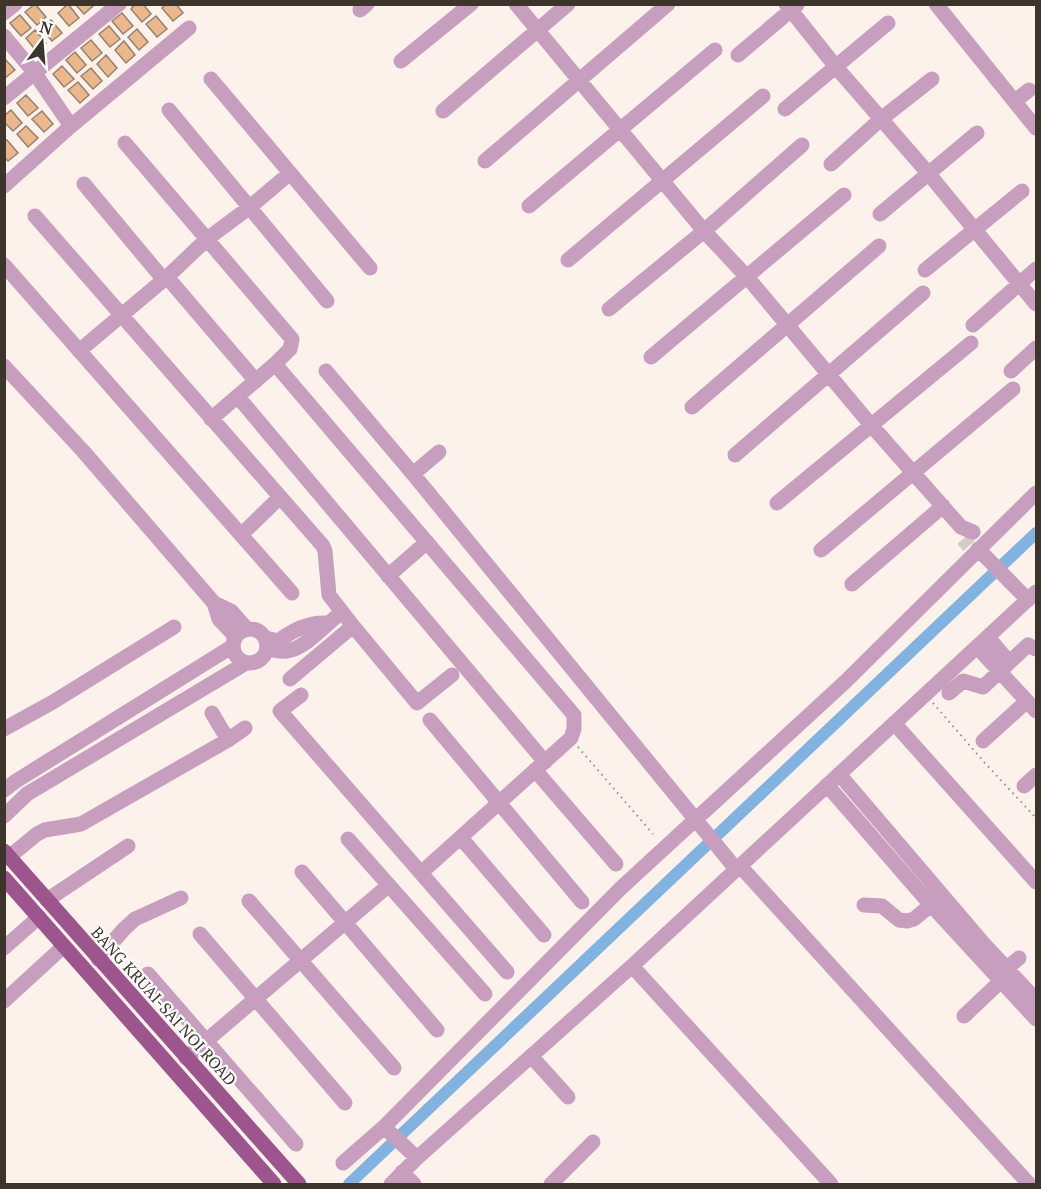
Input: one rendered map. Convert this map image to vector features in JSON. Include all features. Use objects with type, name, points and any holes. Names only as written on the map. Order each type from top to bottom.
[{"type":"main road","name":"BANG KRUAI-SAI NOI ROAD","points":[[7,854],[294,1180]]},
{"type":"main road","name":"BANG KRUAI-SAI NOI ROAD","points":[[4,878],[274,1185]]},
{"type":"street","points":[[4,13],[15,4]]},
{"type":"street","points":[[4,98],[119,4]]},
{"type":"street","points":[[401,61],[471,4]]},
{"type":"street","points":[[391,1185],[417,1158],[632,966],[735,866],[827,785],[1032,596],[1015,587],[871,425],[829,373],[704,231],[516,4]]},
{"type":"street","points":[[443,111],[568,4]]},
{"type":"street","points":[[485,161],[668,4]]},
{"type":"street","points":[[936,4],[1036,128]]},
{"type":"street","points":[[738,55],[792,6],[836,67],[928,173],[1036,304]]},
{"type":"street","points":[[785,110],[888,23]]},
{"type":"street","points":[[4,186],[189,28]]},
{"type":"street","points":[[4,36],[34,72],[72,126]]},
{"type":"street","points":[[529,206],[715,50]]},
{"type":"street","points":[[211,79],[370,268]]},
{"type":"street","points":[[831,164],[881,119],[932,79]]},
{"type":"street","points":[[1015,101],[1029,90]]},
{"type":"street","points":[[568,260],[763,96]]},
{"type":"street","points":[[169,110],[327,301]]},
{"type":"street","points":[[880,214],[977,133]]},
{"type":"street","points":[[125,143],[292,339],[290,348],[275,364],[211,419]]},
{"type":"street","points":[[609,309],[704,231],[802,145]]},
{"type":"street","points":[[79,351],[165,279],[207,239],[289,174]]},
{"type":"street","points":[[84,184],[256,381]]},
{"type":"street","points":[[925,270],[1022,191]]},
{"type":"street","points":[[651,357],[844,195]]},
{"type":"street","points":[[35,216],[326,551],[329,595],[417,704],[452,675]]},
{"type":"street","points":[[692,407],[879,246]]},
{"type":"street","points":[[4,265],[291,593]]},
{"type":"street","points":[[973,325],[1036,269]]},
{"type":"street","points":[[735,455],[923,293]]},
{"type":"street","points":[[777,502],[971,343]]},
{"type":"street","points":[[1011,371],[1036,348]]},
{"type":"street","points":[[275,364],[574,715],[574,729],[571,738],[422,873]]},
{"type":"street","points":[[4,366],[83,451],[214,603],[219,619],[238,637]]},
{"type":"street","points":[[326,371],[413,474],[698,824],[1029,1185]]},
{"type":"street","points":[[821,550],[1013,390]]},
{"type":"street","points":[[238,397],[388,576],[616,864]]},
{"type":"street","points":[[413,474],[439,452]]},
{"type":"street","points":[[344,1163],[393,1136],[621,888],[698,824],[845,682],[974,543],[1036,493]]},
{"type":"street","points":[[241,535],[280,497]]},
{"type":"street","points":[[852,584],[943,506]]},
{"type":"street","points":[[388,576],[427,542]]},
{"type":"street","points":[[267,644],[278,641],[297,629],[315,623],[327,623],[342,612]]},
{"type":"street","points":[[290,679],[353,626]]},
{"type":"street","points":[[4,729],[53,702],[174,627]]},
{"type":"street","points":[[4,816],[27,794],[246,663],[258,662],[266,655],[267,644],[257,629],[238,637],[10,785],[27,794]]},
{"type":"street","points":[[238,637],[236,656],[246,663]]},
{"type":"street","points":[[982,642],[1005,667],[1032,706],[983,741]]},
{"type":"street","points":[[949,693],[963,681],[983,687],[1028,645],[1036,649]]},
{"type":"street","points":[[301,695],[280,711],[507,972]]},
{"type":"street","points":[[212,713],[228,740]]},
{"type":"street","points":[[430,720],[582,902]]},
{"type":"street","points":[[894,723],[1036,882]]},
{"type":"street","points":[[7,854],[45,830],[81,824],[245,728]]},
{"type":"street","points":[[839,774],[1036,1000]]},
{"type":"street","points":[[1024,786],[1036,775]]},
{"type":"street","points":[[827,785],[931,905],[1009,969],[1036,1019]]},
{"type":"street","points":[[461,838],[544,935]]},
{"type":"street","points":[[348,839],[485,994]]},
{"type":"street","points":[[47,900],[128,846]]},
{"type":"street","points":[[302,872],[437,1030]]},
{"type":"street","points":[[186,1058],[389,885]]},
{"type":"street","points":[[98,959],[135,919],[181,898]]},
{"type":"street","points":[[249,901],[394,1068]]},
{"type":"street","points":[[864,905],[882,906],[899,920],[907,921],[914,919],[931,905]]},
{"type":"street","points":[[4,948],[39,917]]},
{"type":"street","points":[[200,934],[345,1103]]},
{"type":"street","points":[[4,1001],[64,946]]},
{"type":"street","points":[[632,966],[831,1185]]},
{"type":"street","points":[[964,1016],[1009,969]]},
{"type":"street","points":[[148,974],[296,1144]]},
{"type":"street","points":[[531,1056],[568,1097]]},
{"type":"street","points":[[393,1136],[417,1158]]},
{"type":"street","points":[[551,1185],[593,1142]]},
{"type":"street","points":[[402,1172],[414,1185]]},
{"type":"path","points":[[926,694],[991,770],[1036,818]]},
{"type":"path","points":[[571,738],[653,834]]},
{"type":"building","points":[[35,4],[46,17],[37,25],[25,12]]},
{"type":"building","points":[[68,4],[79,18],[69,26],[58,13]]},
{"type":"building","points":[[75,4],[92,4],[93,6],[84,14]]},
{"type":"building","points":[[135,4],[143,4],[151,14],[142,22],[131,9]]},
{"type":"building","points":[[166,4],[176,4],[183,13],[173,21],[162,8]]},
{"type":"building","points":[[122,13],[133,26],[123,34],[112,21]]},
{"type":"building","points":[[20,15],[31,28],[21,36],[10,23]]},
{"type":"building","points":[[156,16],[167,29],[157,37],[146,24]]},
{"type":"building","points":[[51,20],[62,33],[52,41],[41,28]]},
{"type":"building","points":[[109,26],[120,39],[110,47],[99,34]]},
{"type":"building","points":[[137,29],[148,42],[139,50],[128,37]]},
{"type":"building","points":[[35,30],[46,43],[37,52],[26,38]]},
{"type":"building","points":[[91,40],[102,53],[92,61],[81,48]]},
{"type":"building","points":[[124,41],[135,55],[126,63],[115,50]]},
{"type":"building","points":[[75,52],[86,65],[77,73],[66,60]]},
{"type":"building","points":[[106,55],[117,68],[108,77],[97,64]]},
{"type":"building","points":[[4,58],[15,70],[5,78],[4,78]]},
{"type":"building","points":[[62,66],[74,79],[64,87],[53,74]]},
{"type":"building","points":[[91,68],[102,81],[93,89],[81,76]]},
{"type":"building","points":[[78,82],[89,95],[80,103],[68,90]]},
{"type":"building","points":[[26,95],[38,108],[28,116],[17,103]]},
{"type":"building","points":[[11,110],[22,123],[13,131],[4,122],[4,116]]},
{"type":"building","points":[[42,111],[53,124],[44,132],[32,119]]},
{"type":"building","points":[[26,126],[38,138],[28,147],[17,134]]},
{"type":"building","points":[[7,140],[18,153],[8,161],[4,157],[4,142]]},
{"type":"waterway","points":[[349,1184],[1036,533]]},
{"type":"tunnel","points":[[963,539],[969,546]]}]
